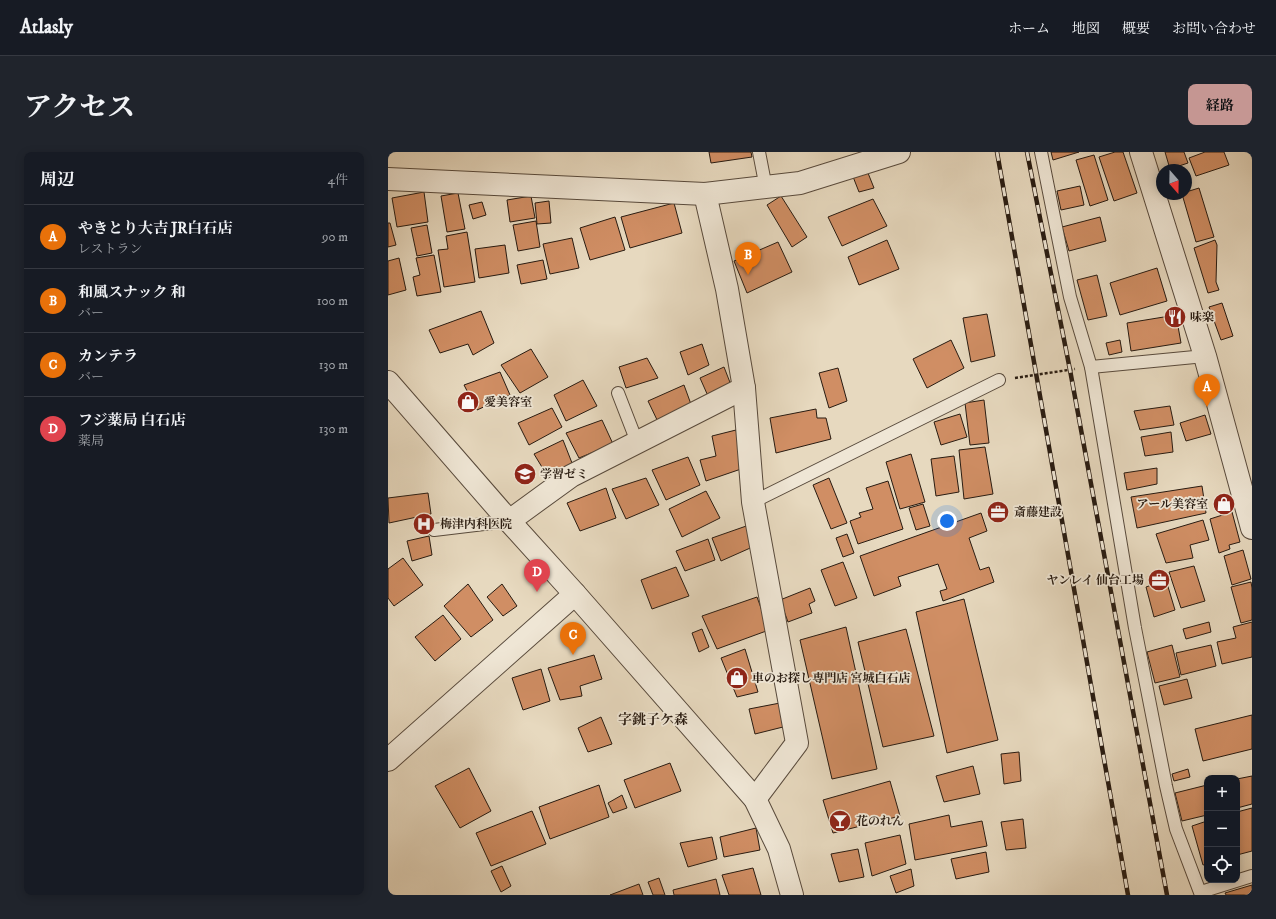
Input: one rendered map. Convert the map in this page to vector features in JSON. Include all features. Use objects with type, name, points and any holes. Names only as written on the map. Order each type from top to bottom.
[{"type":"street","points":[[388,179],[705,194],[800,183],[899,152]]},
{"type":"street","points":[[1141,152],[1205,356],[1252,528]]},
{"type":"street","points":[[705,194],[727,289],[744,388],[753,502],[796,743],[754,799]]},
{"type":"street","points":[[388,382],[754,799],[779,848],[792,895]]},
{"type":"street","points":[[509,521],[571,476],[744,388]]},
{"type":"street","points":[[388,760],[575,594]]},
{"type":"lane","points":[[759,152],[766,188]]},
{"type":"lane","points":[[1041,152],[1070,296],[1092,367],[1135,628],[1166,786],[1176,829],[1201,894],[1252,876]]},
{"type":"lane","points":[[1092,367],[1205,356]]},
{"type":"lane","points":[[753,502],[999,380]]},
{"type":"lane","points":[[618,393],[637,442]]},
{"type":"lane","points":[[434,530],[509,521]]},
{"type":"path","points":[[999,380],[1092,367]]},
{"type":"building","points":[[709,152],[751,152],[752,157],[711,163]]},
{"type":"building","points":[[1051,152],[1079,152],[1053,160]]},
{"type":"building","points":[[1115,152],[1123,152],[1137,193],[1114,201],[1099,157]]},
{"type":"building","points":[[1165,152],[1184,152],[1188,163],[1169,164]]},
{"type":"building","points":[[1205,152],[1224,152],[1229,165],[1196,176],[1189,158]]},
{"type":"building","points":[[1094,155],[1108,200],[1090,206],[1076,160]]},
{"type":"building","points":[[864,163],[874,188],[859,192],[850,169]]},
{"type":"building","points":[[1080,186],[1084,205],[1061,210],[1057,191]]},
{"type":"building","points":[[1199,188],[1214,237],[1196,242],[1184,200],[1192,200],[1192,190]]},
{"type":"building","points":[[424,192],[428,222],[397,227],[392,198]]},
{"type":"building","points":[[458,193],[465,229],[447,232],[441,196]]},
{"type":"building","points":[[531,196],[535,218],[510,222],[507,200]]},
{"type":"building","points":[[781,196],[807,237],[792,247],[767,205]]},
{"type":"building","points":[[873,199],[887,226],[842,246],[828,217]]},
{"type":"building","points":[[549,201],[551,223],[537,224],[535,203]]},
{"type":"building","points":[[482,202],[486,215],[473,219],[469,205]]},
{"type":"building","points":[[674,203],[682,233],[630,248],[621,217]]},
{"type":"building","points":[[615,217],[625,250],[590,260],[580,228]]},
{"type":"building","points":[[1100,217],[1106,241],[1069,251],[1062,227]]},
{"type":"building","points":[[536,221],[540,247],[518,251],[513,225]]},
{"type":"building","points":[[388,223],[390,223],[396,245],[388,247]]},
{"type":"building","points":[[427,225],[432,253],[417,256],[411,228]]},
{"type":"building","points":[[467,232],[475,282],[444,287],[438,250],[448,249],[446,236]]},
{"type":"building","points":[[572,238],[579,268],[550,274],[543,244]]},
{"type":"building","points":[[887,240],[899,269],[859,285],[848,257]]},
{"type":"building","points":[[1215,240],[1217,245],[1216,282],[1219,290],[1208,293],[1194,248]]},
{"type":"building","points":[[778,242],[792,272],[747,293],[734,261]]},
{"type":"building","points":[[505,245],[509,273],[479,278],[475,249]]},
{"type":"building","points":[[434,255],[441,292],[417,296],[413,277],[420,275],[416,258]]},
{"type":"building","points":[[399,258],[406,290],[388,295],[388,261]]},
{"type":"building","points":[[543,260],[547,279],[521,284],[517,265]]},
{"type":"building","points":[[1157,268],[1167,301],[1120,315],[1110,283]]},
{"type":"building","points":[[1097,275],[1107,316],[1088,320],[1077,280]]},
{"type":"building","points":[[1222,303],[1233,336],[1221,340],[1209,307]]},
{"type":"building","points":[[481,311],[494,343],[473,355],[468,344],[440,353],[429,330]]},
{"type":"building","points":[[987,314],[995,356],[971,362],[963,318]]},
{"type":"building","points":[[1176,315],[1181,343],[1131,351],[1127,323]]},
{"type":"building","points":[[951,340],[964,368],[927,388],[913,359]]},
{"type":"building","points":[[1120,340],[1122,352],[1109,355],[1106,343]]},
{"type":"building","points":[[702,344],[709,365],[688,375],[680,352]]},
{"type":"building","points":[[531,349],[548,377],[520,393],[501,365]]},
{"type":"building","points":[[647,358],[658,378],[626,388],[619,367]]},
{"type":"building","points":[[724,367],[731,385],[708,396],[700,378]]},
{"type":"building","points":[[838,368],[847,401],[829,408],[819,373]]},
{"type":"building","points":[[500,372],[510,395],[477,410],[464,385]]},
{"type":"building","points":[[583,380],[597,406],[566,421],[554,395]]},
{"type":"building","points":[[684,385],[692,407],[659,424],[648,401]]},
{"type":"building","points":[[984,400],[989,443],[970,445],[965,403]]},
{"type":"building","points":[[1170,406],[1174,425],[1140,430],[1134,411]]},
{"type":"building","points":[[552,408],[562,427],[529,445],[518,423]]},
{"type":"building","points":[[816,409],[817,418],[826,418],[831,439],[776,453],[770,418]]},
{"type":"building","points":[[960,414],[967,437],[941,445],[934,422]]},
{"type":"building","points":[[1205,415],[1211,434],[1186,441],[1180,423]]},
{"type":"building","points":[[602,420],[613,444],[579,458],[566,433]]},
{"type":"building","points":[[736,430],[744,468],[706,481],[700,460],[716,456],[712,436]]},
{"type":"building","points":[[1171,432],[1173,452],[1145,456],[1141,437]]},
{"type":"building","points":[[563,440],[572,463],[548,477],[534,454]]},
{"type":"building","points":[[985,447],[993,494],[964,499],[959,450]]},
{"type":"building","points":[[911,454],[925,502],[900,509],[886,462]]},
{"type":"building","points":[[954,456],[959,492],[936,496],[931,459]]},
{"type":"building","points":[[688,457],[700,485],[666,500],[652,470]]},
{"type":"building","points":[[1157,468],[1157,484],[1127,490],[1124,473]]},
{"type":"building","points":[[646,478],[659,505],[626,519],[612,489]]},
{"type":"building","points":[[829,478],[847,523],[831,529],[813,485]]},
{"type":"building","points":[[888,481],[903,529],[858,544],[850,521],[861,517],[859,513],[873,509],[866,488]]},
{"type":"building","points":[[1202,486],[1206,513],[1137,528],[1131,497]]},
{"type":"building","points":[[606,488],[616,518],[580,531],[567,503]]},
{"type":"building","points":[[706,491],[720,518],[682,537],[669,509]]},
{"type":"building","points":[[428,493],[431,514],[389,523],[388,498]]},
{"type":"building","points":[[923,504],[930,526],[916,530],[909,508]]},
{"type":"building","points":[[1232,512],[1240,542],[1229,545],[1230,549],[1219,553],[1210,519]]},
{"type":"building","points":[[981,513],[987,531],[969,538],[980,570],[989,567],[994,582],[943,601],[940,591],[947,589],[938,564],[898,577],[901,586],[874,596],[860,556]]},
{"type":"building","points":[[1203,520],[1209,540],[1190,545],[1193,558],[1166,563],[1156,534]]},
{"type":"building","points":[[752,524],[757,545],[721,561],[712,538]]},
{"type":"building","points":[[847,534],[854,553],[843,557],[836,538]]},
{"type":"building","points":[[429,536],[432,555],[412,561],[407,541]]},
{"type":"building","points":[[708,539],[715,560],[685,571],[676,551]]},
{"type":"building","points":[[1243,550],[1251,579],[1232,585],[1224,556]]},
{"type":"building","points":[[403,558],[423,585],[394,606],[388,598],[388,569]]},
{"type":"building","points":[[843,562],[857,598],[835,606],[821,570]]},
{"type":"building","points":[[1194,566],[1205,601],[1181,608],[1169,572]]},
{"type":"building","points":[[676,567],[689,596],[652,609],[641,580]]},
{"type":"building","points":[[1166,580],[1175,610],[1154,617],[1146,587]]},
{"type":"building","points":[[1251,582],[1252,620],[1241,623],[1231,587]]},
{"type":"building","points":[[468,584],[493,620],[471,637],[444,606]]},
{"type":"building","points":[[502,584],[517,606],[503,616],[487,597]]},
{"type":"building","points":[[810,588],[815,601],[809,604],[812,613],[788,622],[780,600]]},
{"type":"building","points":[[757,597],[769,630],[717,649],[702,616]]},
{"type":"building","points":[[964,599],[998,740],[947,753],[916,612]]},
{"type":"building","points":[[443,615],[461,639],[435,661],[415,637]]},
{"type":"building","points":[[1209,622],[1211,632],[1186,639],[1183,629]]},
{"type":"building","points":[[1252,622],[1252,657],[1222,664],[1217,642],[1236,638],[1233,627]]},
{"type":"building","points":[[846,627],[877,769],[832,779],[800,640]]},
{"type":"building","points":[[702,629],[709,647],[699,652],[692,633]]},
{"type":"building","points":[[906,629],[934,736],[883,747],[858,642]]},
{"type":"building","points":[[1172,645],[1180,677],[1155,683],[1147,652]]},
{"type":"building","points":[[1211,645],[1216,666],[1181,675],[1176,653]]},
{"type":"building","points":[[745,649],[758,692],[737,697],[721,658]]},
{"type":"building","points":[[594,655],[602,679],[580,686],[582,696],[560,700],[548,668]]},
{"type":"building","points":[[541,669],[550,701],[523,710],[512,678]]},
{"type":"building","points":[[1187,679],[1192,698],[1164,705],[1159,686]]},
{"type":"building","points":[[780,703],[783,727],[755,734],[749,709]]},
{"type":"building","points":[[1252,715],[1252,749],[1203,761],[1195,729]]},
{"type":"building","points":[[601,717],[612,744],[588,752],[578,728]]},
{"type":"building","points":[[1019,752],[1021,781],[1004,784],[1001,754]]},
{"type":"building","points":[[670,763],[681,791],[635,808],[624,780]]},
{"type":"building","points":[[973,766],[980,794],[944,802],[936,776]]},
{"type":"building","points":[[469,768],[491,811],[460,828],[435,786]]},
{"type":"building","points":[[1188,769],[1190,777],[1174,781],[1172,774]]},
{"type":"building","points":[[1252,776],[1252,804],[1240,807],[1240,778]]},
{"type":"building","points":[[890,781],[900,816],[833,833],[823,800]]},
{"type":"building","points":[[599,785],[609,817],[550,839],[539,807]]},
{"type":"building","points":[[1204,786],[1204,816],[1182,821],[1175,793]]},
{"type":"building","points":[[622,795],[627,808],[613,813],[608,803]]},
{"type":"building","points":[[1252,808],[1252,851],[1240,854],[1240,847],[1240,811]]},
{"type":"building","points":[[532,811],[546,844],[491,866],[476,833]]},
{"type":"building","points":[[949,815],[951,827],[982,821],[987,846],[915,860],[909,824]]},
{"type":"building","points":[[1023,819],[1026,848],[1006,850],[1001,822]]},
{"type":"building","points":[[1204,822],[1204,865],[1203,865],[1192,826]]},
{"type":"building","points":[[756,828],[760,850],[724,857],[720,837]]},
{"type":"building","points":[[900,835],[906,864],[872,876],[865,843]]},
{"type":"building","points":[[712,837],[717,859],[688,867],[680,843]]},
{"type":"building","points":[[858,849],[864,877],[839,882],[831,854]]},
{"type":"building","points":[[986,852],[989,872],[956,879],[951,859]]},
{"type":"building","points":[[502,866],[511,886],[501,892],[491,871]]},
{"type":"building","points":[[753,868],[761,895],[729,895],[722,875]]},
{"type":"building","points":[[911,869],[914,886],[896,893],[890,876]]},
{"type":"building","points":[[659,878],[665,895],[653,895],[648,882]]},
{"type":"building","points":[[716,879],[720,895],[674,895],[673,890]]},
{"type":"building","points":[[639,884],[643,895],[610,895]]},
{"type":"building","points":[[1252,885],[1252,895],[1226,895],[1225,893]]},
{"type":"railway","points":[[997,152],[1128,895]]},
{"type":"railway","points":[[1027,152],[1070,370],[1167,895]]},
{"type":"place","name":"和風スナック 和","points":[[748,275]]},
{"type":"place","name":"味楽","points":[[1175,317]]},
{"type":"place","name":"愛美容室","points":[[468,402]]},
{"type":"place","name":"やきとり大吉 JR白石店","points":[[1207,407]]},
{"type":"place","name":"学習ゼミ","points":[[525,474]]},
{"type":"place","name":"アール美容室","points":[[1224,504]]},
{"type":"place","name":"斎藤建設","points":[[998,512]]},
{"type":"place","name":"梅津内科医院","points":[[424,524]]},
{"type":"place","name":"ヤンレイ 仙台工場","points":[[1159,580]]},
{"type":"place","name":"フジ薬局 白石店","points":[[537,592]]},
{"type":"place","name":"カンテラ","points":[[573,655]]},
{"type":"place","name":"車のお探し専門店 宮城白石店","points":[[737,678]]},
{"type":"place","name":"花のれん","points":[[840,821]]},
{"type":"district","name":"字銚子ケ森","points":[[653,719]]}]
